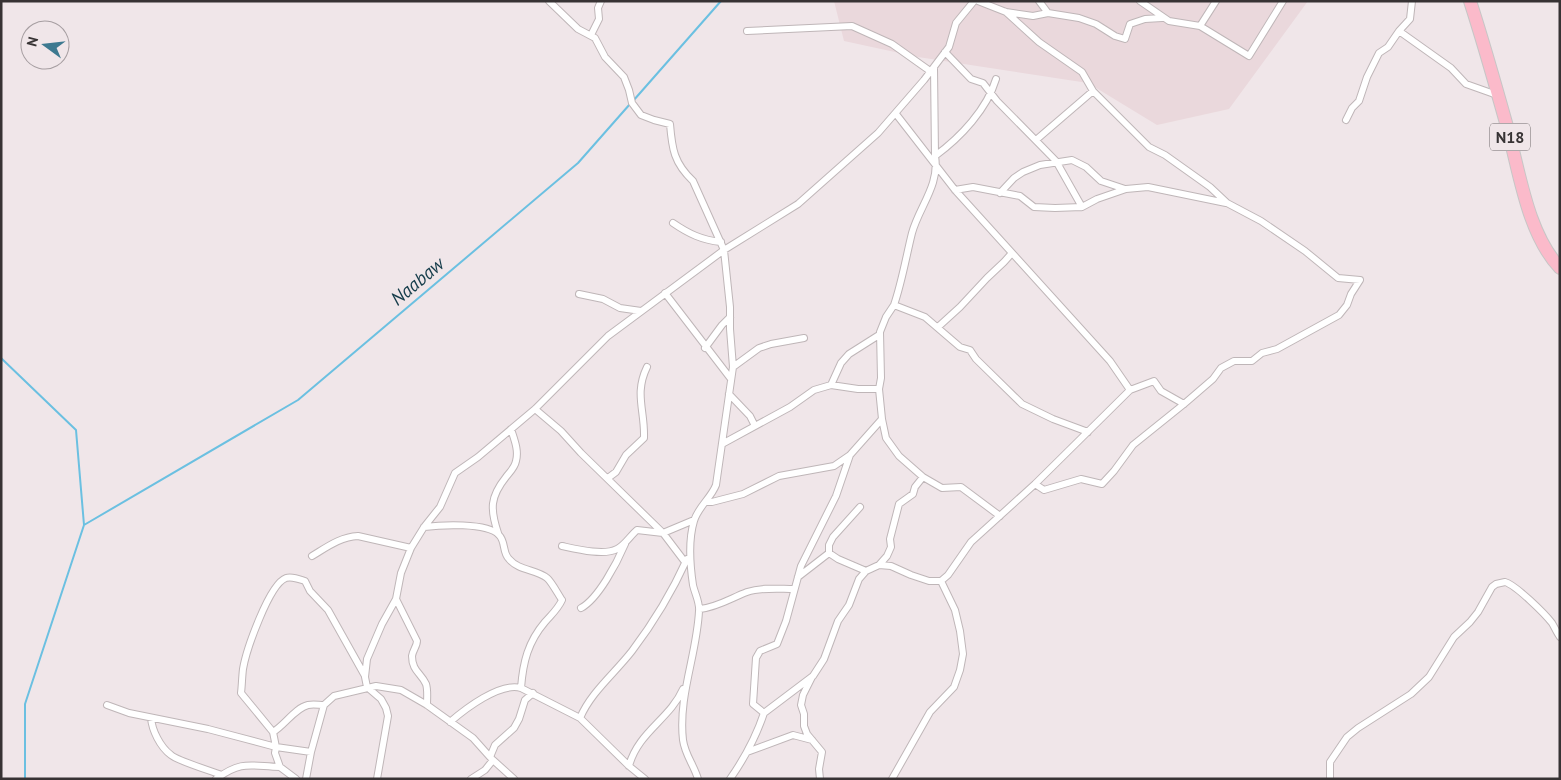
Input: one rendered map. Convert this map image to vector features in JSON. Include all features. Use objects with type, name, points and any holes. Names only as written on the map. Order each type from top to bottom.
[{"type":"highway","name":"N18","points":[[1470,1],[1532,220],[1545,250],[1560,268]]},
{"type":"street","points":[[549,1],[578,29],[595,38],[605,58],[624,77],[632,103],[641,115],[670,124],[672,148],[684,172],[693,181],[724,250],[733,368],[716,486],[694,520],[690,550],[694,587],[700,609],[684,701],[683,739],[685,751],[698,779]]},
{"type":"street","points":[[591,35],[599,19],[598,8],[601,1]]},
{"type":"street","points":[[376,779],[388,716],[381,699],[367,688],[365,677],[367,660],[382,624],[396,599],[401,572],[411,548],[424,527],[440,507],[455,473],[478,457],[535,409],[608,336],[724,250],[798,204],[878,133],[896,114],[945,52],[949,46],[956,23],[974,1]]},
{"type":"street","points":[[978,1],[1006,12],[1034,16],[1048,13],[1079,18],[1096,24],[1115,36],[1125,39],[1130,24],[1145,19],[1162,18]]},
{"type":"street","points":[[1039,1],[1048,13]]},
{"type":"street","points":[[1140,1],[1162,18],[1200,26],[1248,56],[1283,1]]},
{"type":"street","points":[[1200,26],[1216,1]]},
{"type":"street","points":[[1346,120],[1352,108],[1359,101],[1366,77],[1379,53],[1388,47],[1410,19],[1412,1]]},
{"type":"street","points":[[1006,12],[1039,42],[1082,72],[1093,91],[1141,140],[1210,187],[1227,203],[1261,221],[1305,251],[1338,278],[1360,280],[1351,294],[1347,305],[1338,315],[1276,349],[1262,353],[1252,361],[1234,361],[1221,368],[1212,379],[1184,404],[1133,445],[1102,484],[1081,479],[1044,490],[1035,484]]},
{"type":"street","points":[[747,31],[852,26],[892,44],[932,69]]},
{"type":"street","points":[[1399,31],[1438,58],[1466,84],[1498,95]]},
{"type":"street","points":[[945,52],[971,79],[983,83],[997,101],[1057,162],[1082,207]]},
{"type":"street","points":[[932,69],[937,167],[934,186],[914,228],[894,305],[886,317],[879,335],[881,378],[879,389],[882,420],[886,438],[899,456],[923,477],[942,488],[961,487],[1000,516]]},
{"type":"street","points":[[935,156],[969,126],[992,94],[996,79]]},
{"type":"street","points":[[1036,140],[1093,91]]},
{"type":"street","points":[[896,114],[955,190],[1110,361],[1130,390]]},
{"type":"street","points":[[1000,193],[1014,178],[1023,172],[1040,165],[1072,160],[1086,167],[1101,181],[1126,189]]},
{"type":"street","points":[[955,190],[973,187],[1020,196],[1034,207],[1082,207],[1097,199],[1126,189],[1148,187],[1227,203]]},
{"type":"street","points":[[674,223],[689,234],[721,242]]},
{"type":"street","points":[[938,327],[960,307],[1012,252]]},
{"type":"street","points":[[665,293],[705,348],[731,379]]},
{"type":"street","points":[[579,294],[603,299],[620,308],[641,311]]},
{"type":"street","points":[[894,305],[925,317],[960,347],[970,350],[976,359],[1022,404],[1053,419],[1088,432]]},
{"type":"street","points":[[705,348],[722,325],[730,318]]},
{"type":"street","points":[[831,385],[841,363],[849,354],[879,335]]},
{"type":"street","points":[[733,368],[759,348],[804,338]]},
{"type":"street","points":[[608,478],[616,472],[626,454],[644,438],[644,419],[639,392],[643,376],[648,367]]},
{"type":"street","points":[[879,565],[891,566],[911,576],[929,581],[941,581],[954,568],[971,542],[1035,484],[1130,390],[1154,381],[1161,391],[1184,404]]},
{"type":"street","points":[[722,444],[790,407],[814,390],[831,385],[858,390],[879,389]]},
{"type":"street","points":[[729,394],[750,416],[755,426]]},
{"type":"street","points":[[535,409],[561,432],[663,533],[685,562]]},
{"type":"street","points":[[706,502],[743,494],[779,476],[834,466],[850,455],[882,420]]},
{"type":"street","points":[[511,430],[517,450],[516,461],[514,468],[495,494],[492,512],[498,533],[504,540],[508,559],[518,566],[548,579],[562,600],[534,638],[522,666],[521,688]]},
{"type":"street","points":[[764,713],[754,704],[756,658],[760,652],[777,644],[806,556],[836,496],[850,455]]},
{"type":"street","points":[[820,779],[819,769],[822,752],[804,726],[804,714],[801,704],[803,695],[824,659],[838,621],[860,579],[866,571],[879,565],[887,556],[891,547],[890,539],[899,504],[913,494],[915,487],[923,477]]},
{"type":"street","points":[[860,507],[828,545],[829,552],[838,559],[866,571]]},
{"type":"street","points":[[562,546],[608,552],[615,550],[637,530],[663,533],[694,520]]},
{"type":"street","points":[[424,527],[469,526],[498,533]]},
{"type":"street","points":[[312,556],[338,540],[349,536],[358,536],[411,548]]},
{"type":"street","points":[[581,608],[598,592],[620,556],[627,539]]},
{"type":"street","points":[[580,718],[596,692],[632,651],[667,601],[690,550]]},
{"type":"street","points":[[798,577],[829,552]]},
{"type":"street","points":[[280,767],[275,753],[276,747],[273,732],[241,692],[243,669],[247,654],[265,605],[282,580],[294,577],[305,581],[310,591],[328,610],[365,677]]},
{"type":"street","points":[[892,779],[930,712],[954,687],[960,670],[963,654],[960,631],[955,610],[941,581]]},
{"type":"street","points":[[1330,779],[1330,762],[1347,737],[1411,694],[1429,677],[1449,644],[1461,629],[1470,622],[1492,587],[1496,584],[1505,582],[1514,587],[1553,624],[1560,637]]},
{"type":"street","points":[[700,609],[712,608],[748,592],[763,589],[794,590]]},
{"type":"street","points":[[396,599],[417,640],[412,655],[416,673],[424,680],[427,687],[427,705]]},
{"type":"street","points":[[730,779],[747,752],[760,726],[764,713],[813,676]]},
{"type":"street","points":[[629,766],[636,747],[678,701],[688,678]]},
{"type":"street","points":[[306,779],[311,752],[324,705],[334,696],[376,686],[401,690],[427,705],[473,738],[514,779]]},
{"type":"street","points":[[450,722],[466,708],[493,694],[510,688],[521,688],[580,718],[645,779]]},
{"type":"street","points":[[471,779],[485,770],[492,758],[496,744],[514,728],[519,720],[525,700],[533,693]]},
{"type":"street","points":[[107,705],[129,713],[208,729],[276,747],[311,752]]},
{"type":"street","points":[[273,732],[285,724],[300,708],[309,705],[324,705]]},
{"type":"street","points":[[151,718],[152,726],[159,741],[171,755],[219,777],[232,768],[245,764],[280,767],[296,779]]},
{"type":"street","points":[[747,752],[793,735],[812,740]]},
{"type":"street","points":[[505,770],[506,779]]},
{"type":"shaded area","points":[[834,1],[1308,1],[1229,109],[1157,125],[1088,83],[918,57],[844,41]]},
{"type":"waterway","name":"Naabaw","points":[[633,101],[721,1]]},
{"type":"waterway","name":"Naabaw","points":[[84,525],[298,400],[578,163],[630,104]]},
{"type":"waterway","points":[[1,358],[76,430],[84,525],[25,704],[25,779]]}]
